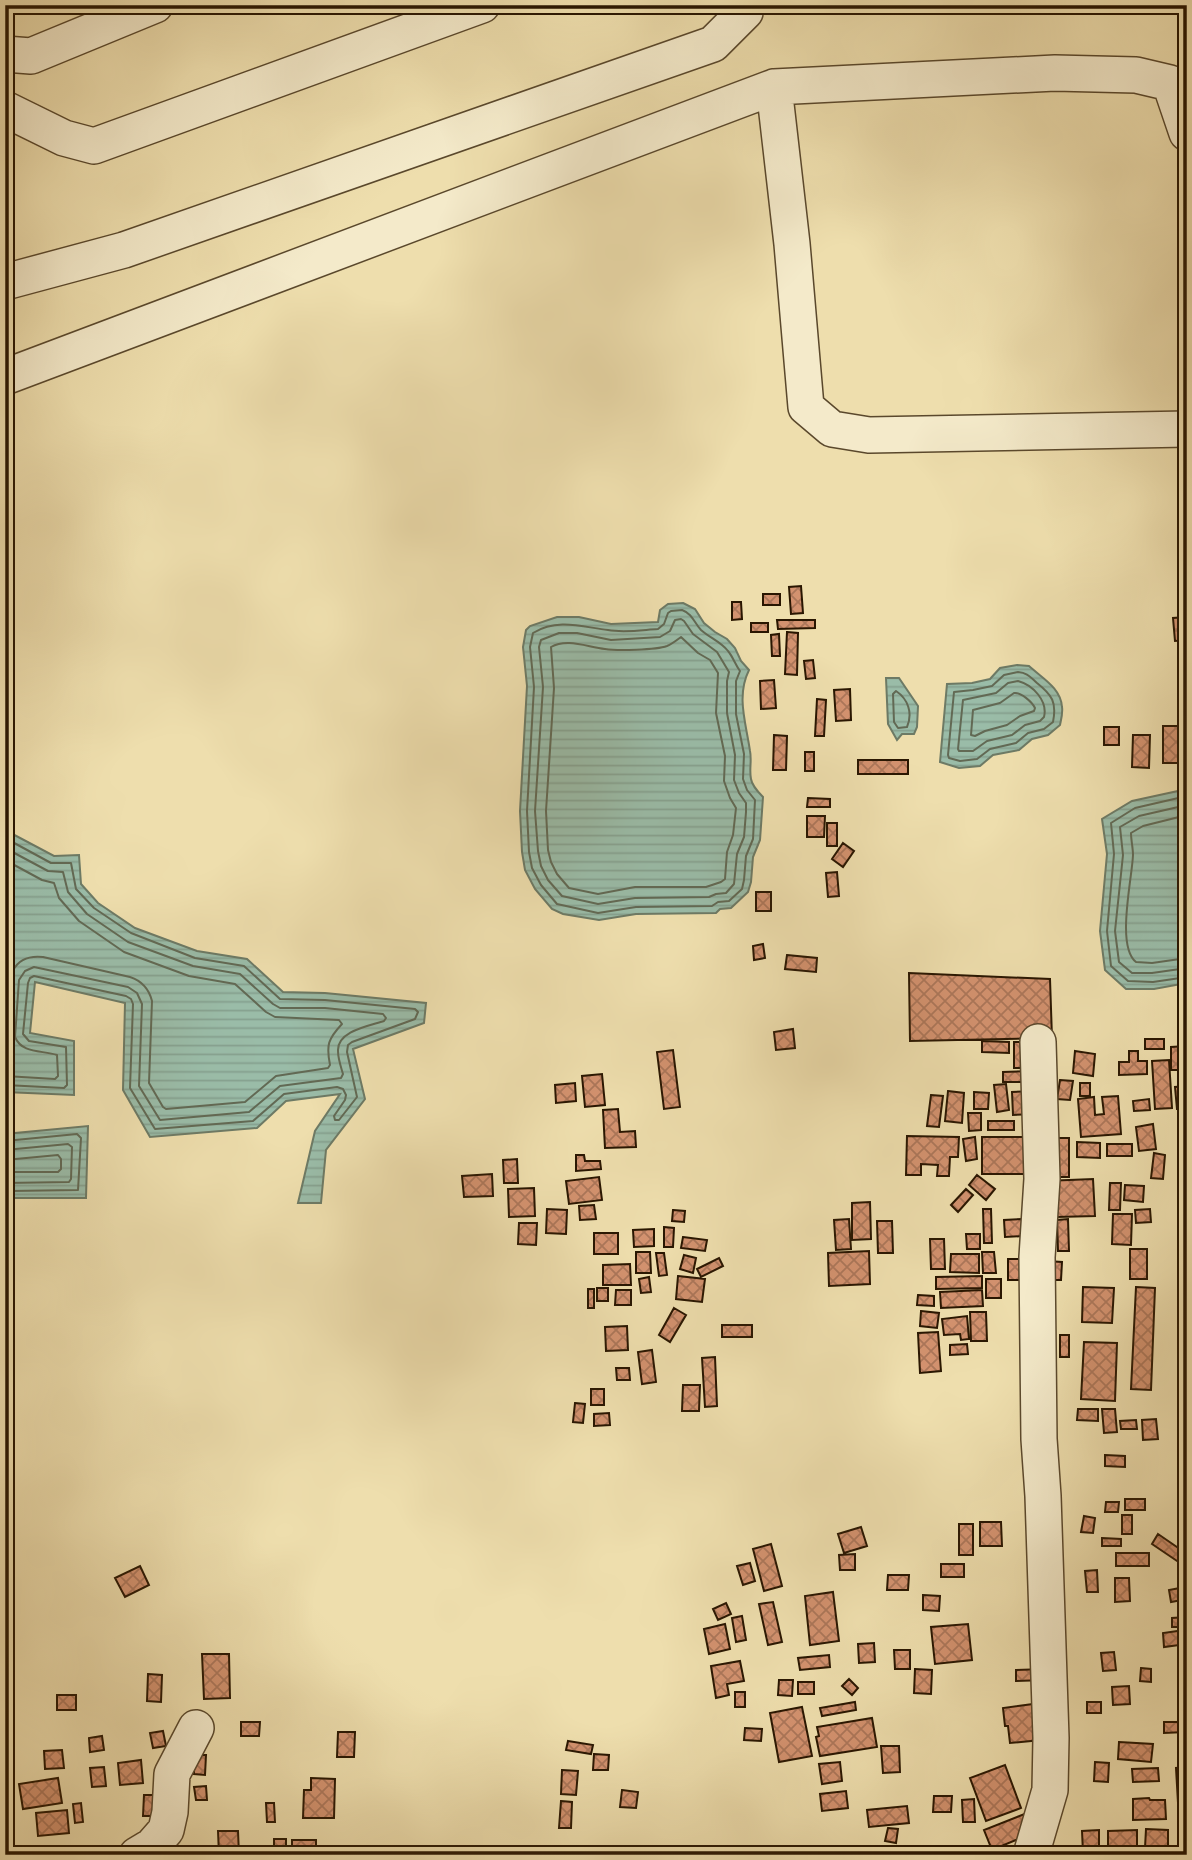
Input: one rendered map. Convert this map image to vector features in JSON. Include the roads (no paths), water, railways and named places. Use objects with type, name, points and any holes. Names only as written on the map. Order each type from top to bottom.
[{"type":"street","points":[[5,54],[31,56],[155,5]]},
{"type":"street","points":[[5,109],[64,138],[94,146],[482,5]]},
{"type":"street","points":[[5,282],[124,250],[713,44],[745,12],[744,5]]},
{"type":"street","points":[[5,377],[774,87],[1055,73],[1136,75],[1170,83],[1187,134]]},
{"type":"street","points":[[774,87],[792,244],[806,407],[832,429],[869,435],[1187,429]]},
{"type":"street","points":[[1031,1855],[1050,1790],[1051,1738],[1044,1496],[1039,1439],[1037,1257],[1042,1179],[1038,1042]]},
{"type":"street","points":[[137,1855],[152,1846],[166,1830],[172,1774],[196,1728]]},
{"type":"water","points":[[683,603],[695,609],[704,623],[727,639],[749,670],[743,690],[743,710],[751,754],[751,779],[763,797],[760,840],[753,857],[748,892],[731,908],[720,909],[716,913],[636,914],[599,920],[563,914],[552,909],[535,889],[525,870],[522,852],[520,811],[527,686],[523,647],[526,630],[530,626],[557,617],[579,617],[611,624],[658,622],[660,610],[668,604]]},
{"type":"water","points":[[1029,666],[1055,689],[1062,707],[1060,725],[1048,735],[1032,739],[1019,750],[993,755],[980,766],[959,768],[940,762],[947,684],[990,679],[1000,668]]},
{"type":"water","points":[[886,678],[899,678],[918,706],[914,734],[902,734],[897,740],[888,724]]},
{"type":"water","points":[[1187,789],[1187,983],[1154,989],[1126,989],[1105,970],[1100,931],[1107,854],[1102,819],[1132,801]]},
{"type":"water","points":[[5,830],[54,856],[79,855],[81,884],[98,903],[135,928],[197,951],[247,959],[283,992],[325,993],[426,1003],[424,1023],[353,1049],[365,1099],[326,1150],[321,1203],[298,1203],[315,1131],[340,1094],[286,1101],[257,1128],[150,1137],[123,1090],[125,1003],[35,982],[30,1033],[74,1041],[74,1095],[5,1092]]},
{"type":"water","points":[[88,1126],[86,1198],[9,1198],[5,1205],[5,1134]]}]
